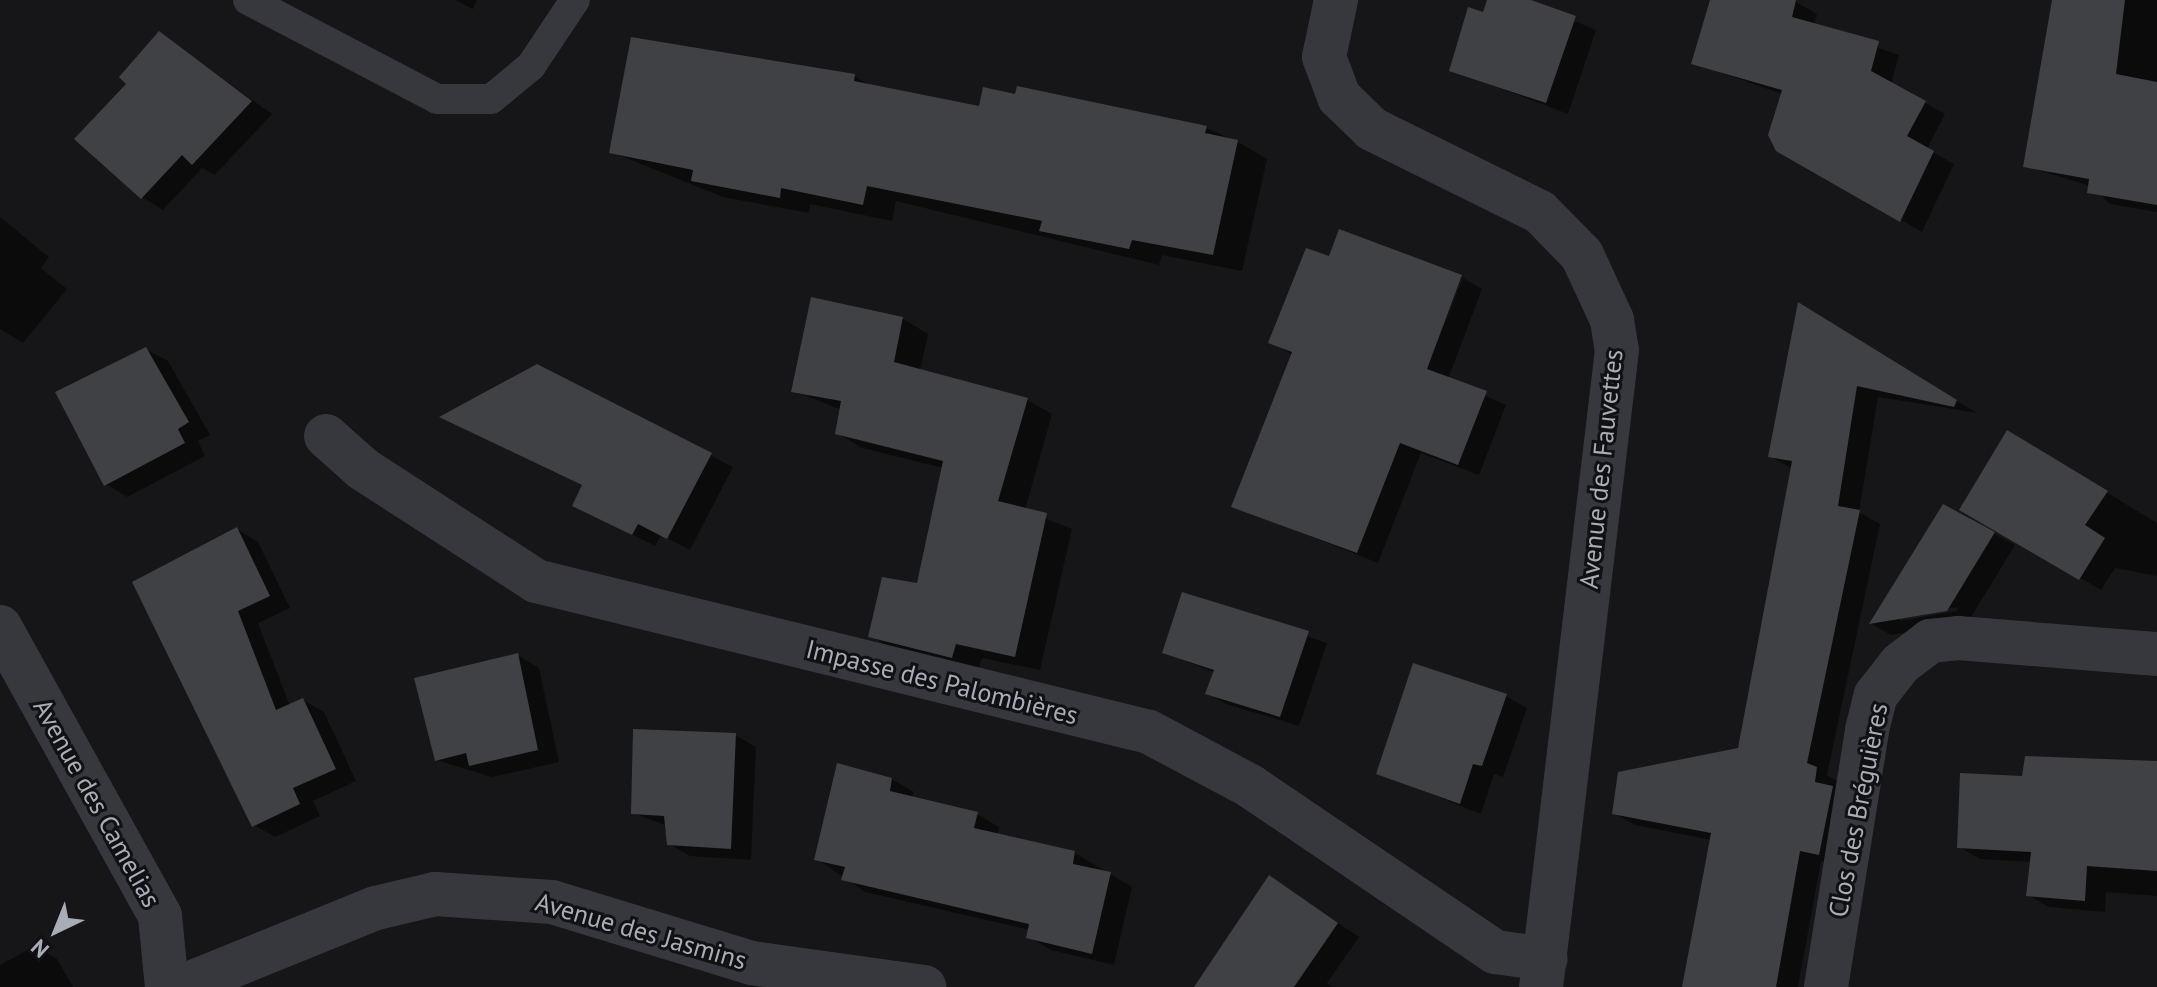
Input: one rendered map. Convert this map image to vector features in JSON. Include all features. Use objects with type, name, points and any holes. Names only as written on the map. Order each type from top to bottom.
[{"type":"street","name":"Avenue des Fauvettes","points":[[1336,0],[1324,57],[1339,97],[1372,129],[1540,212],[1582,255],[1612,320],[1617,350],[1544,973]]},
{"type":"street","name":"Impasse des Palombières","points":[[326,436],[363,469],[536,581],[1149,732],[1250,786],[1495,952],[1544,973]]},
{"type":"street","name":"Avenue des Camelias","points":[[0,627],[160,916],[167,987]]},
{"type":"street","name":"Clos des Bréguières","points":[[1826,987],[1867,730],[1876,695],[1900,664],[1930,641],[1958,638],[2157,654]]},
{"type":"street","name":"Avenue des Jasmins","points":[[181,987],[376,908],[435,894],[552,902],[756,975],[924,987]]},
{"type":"lane","points":[[248,0],[437,99],[491,99],[531,66],[575,0]]},
{"type":"building","points":[[1487,0],[1531,0],[1576,16],[1546,103],[1449,71],[1468,7],[1483,12]]},
{"type":"building","points":[[1710,0],[1796,0],[1792,17],[1879,41],[1871,71],[1926,101],[1907,136],[1934,151],[1900,222],[1776,151],[1768,135],[1782,90],[1691,64]]},
{"type":"building","points":[[2052,0],[2125,0],[2116,74],[2157,82],[2157,205],[2087,193],[2089,179],[2023,167]]},
{"type":"building","points":[[159,31],[252,101],[192,165],[182,155],[141,199],[74,139],[126,84],[119,77]]},
{"type":"building","points":[[631,37],[855,74],[854,81],[979,106],[983,87],[1015,94],[1017,86],[1207,126],[1205,133],[1238,140],[1213,255],[1132,240],[1129,249],[1039,231],[1042,221],[867,186],[863,205],[781,188],[780,198],[691,181],[693,170],[609,153]]},
{"type":"building","points":[[1339,229],[1462,275],[1427,369],[1487,391],[1458,465],[1400,443],[1357,553],[1231,507],[1292,352],[1268,343],[1306,248],[1329,256]]},
{"type":"building","points":[[811,297],[903,317],[894,362],[1028,398],[998,501],[1047,513],[1015,657],[956,644],[952,658],[868,637],[882,577],[917,583],[943,461],[835,434],[841,401],[791,392]]},
{"type":"building","points":[[1798,302],[1957,400],[1954,407],[1857,386],[1838,506],[1860,510],[1807,763],[1817,767],[1815,782],[1833,786],[1819,855],[1800,851],[1776,987],[1682,987],[1711,833],[1612,814],[1618,772],[1738,748],[1792,461],[1768,457]]},
{"type":"building","points":[[146,347],[189,422],[178,429],[185,443],[104,486],[55,392]]},
{"type":"building","points":[[537,364],[712,453],[667,539],[638,524],[632,535],[572,506],[582,485],[439,417]]},
{"type":"building","points":[[2007,430],[2108,491],[2085,525],[2105,538],[2079,580],[1959,510]]},
{"type":"building","points":[[1943,504],[1995,532],[1947,611],[1869,624]]},
{"type":"building","points":[[237,527],[270,596],[238,611],[276,710],[303,698],[336,769],[293,788],[300,804],[252,827],[132,582]]},
{"type":"building","points":[[1182,592],[1309,631],[1280,717],[1205,694],[1214,670],[1162,653]]},
{"type":"building","points":[[518,653],[538,750],[469,766],[466,753],[435,761],[414,678]]},
{"type":"building","points":[[1413,663],[1507,694],[1482,766],[1473,764],[1460,804],[1376,774]]},
{"type":"building","points":[[633,729],[736,733],[731,849],[667,845],[664,816],[631,814]]},
{"type":"building","points":[[2025,756],[2157,761],[2157,871],[2087,866],[2085,901],[2026,896],[2031,852],[1957,848],[1960,773],[2022,776]]},
{"type":"building","points":[[837,763],[892,778],[890,791],[978,812],[974,828],[1075,851],[1073,864],[1111,872],[1092,954],[1026,938],[1029,924],[841,880],[845,867],[814,860]]},
{"type":"building","points":[[1269,875],[1338,923],[1294,987],[1194,987]]}]
